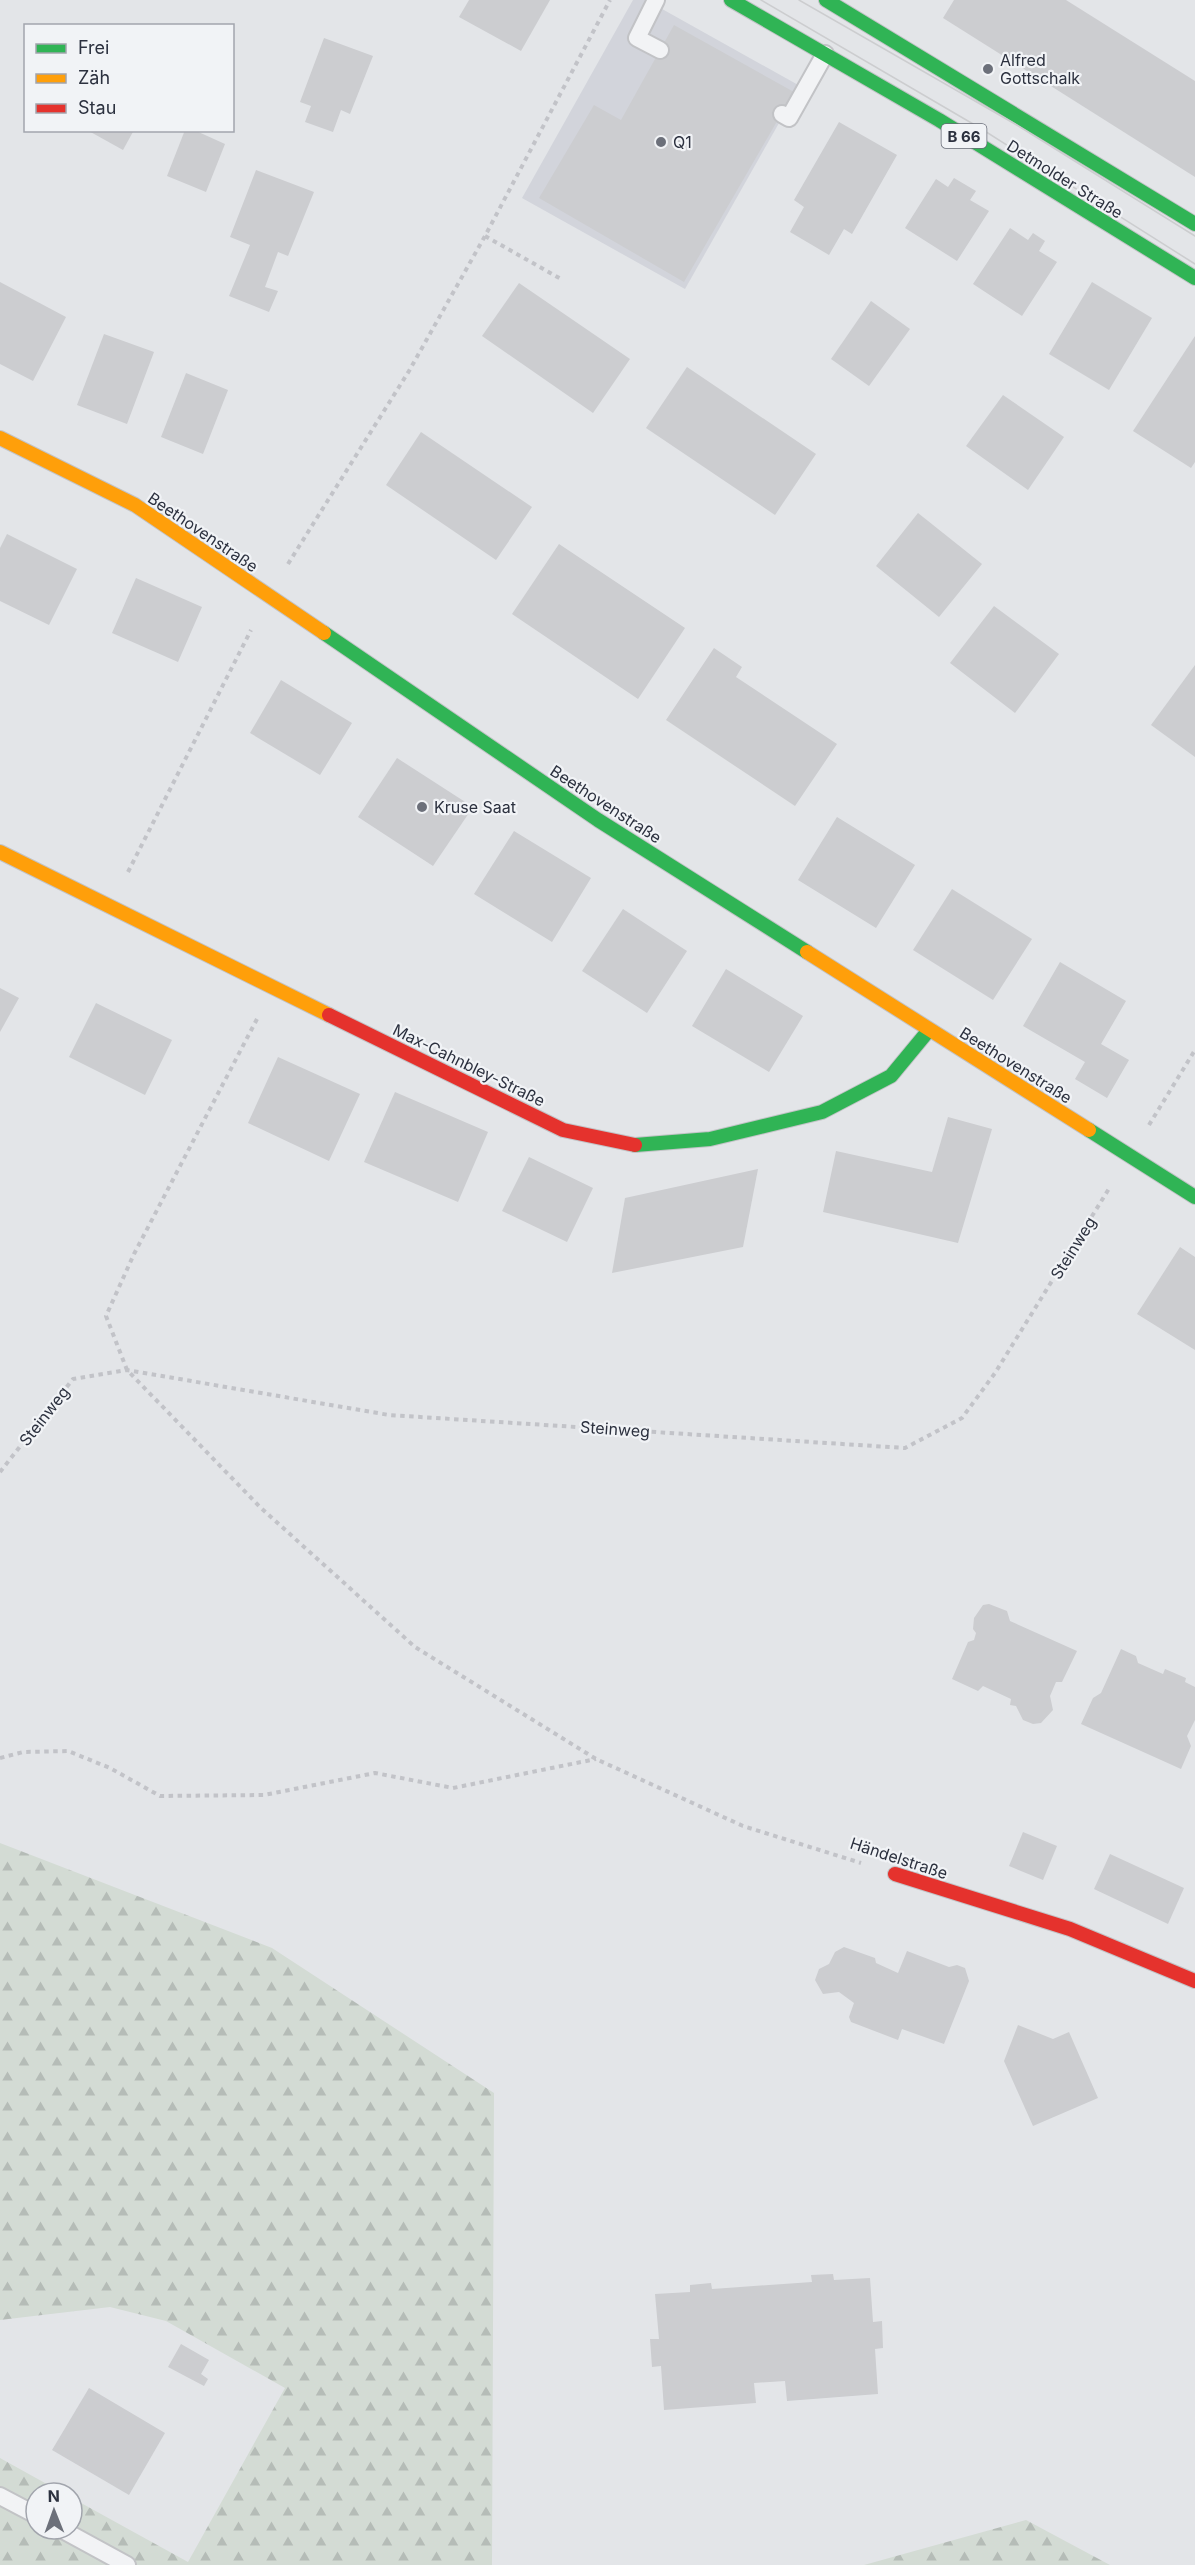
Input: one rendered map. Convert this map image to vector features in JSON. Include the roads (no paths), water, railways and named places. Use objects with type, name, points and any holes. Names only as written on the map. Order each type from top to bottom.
[{"type":"street","name":"Detmolder Straße","points":[[731,0],[939,120],[1195,278]]},
{"type":"street","name":"Detmolder Straße","points":[[826,0],[1195,224]]},
{"type":"street","name":"Beethovenstraße","points":[[0,438],[135,505],[598,820],[1195,1197]]},
{"type":"street","name":"Max-Cahnbley-Straße","points":[[0,852],[563,1130],[630,1146],[710,1139],[822,1112],[891,1076],[929,1030]]},
{"type":"street","name":"Händelstraße","points":[[895,1874],[1070,1929],[1195,1981]]},
{"type":"lane","points":[[657,0],[637,38],[660,50]]},
{"type":"lane","points":[[782,114],[789,118],[825,54]]},
{"type":"lane","points":[[0,2496],[24,2509]]},
{"type":"lane","points":[[83,2541],[127,2565]]},
{"type":"tram line","points":[[761,0],[980,128],[1195,264]]},
{"type":"tram line","points":[[799,0],[1015,124],[1195,236]]},
{"type":"place","name":"Alfred Gottschalk","points":[[988,69]]},
{"type":"place","name":"Q1","points":[[661,142]]},
{"type":"place","name":"Kruse Saat","points":[[422,807]]}]
